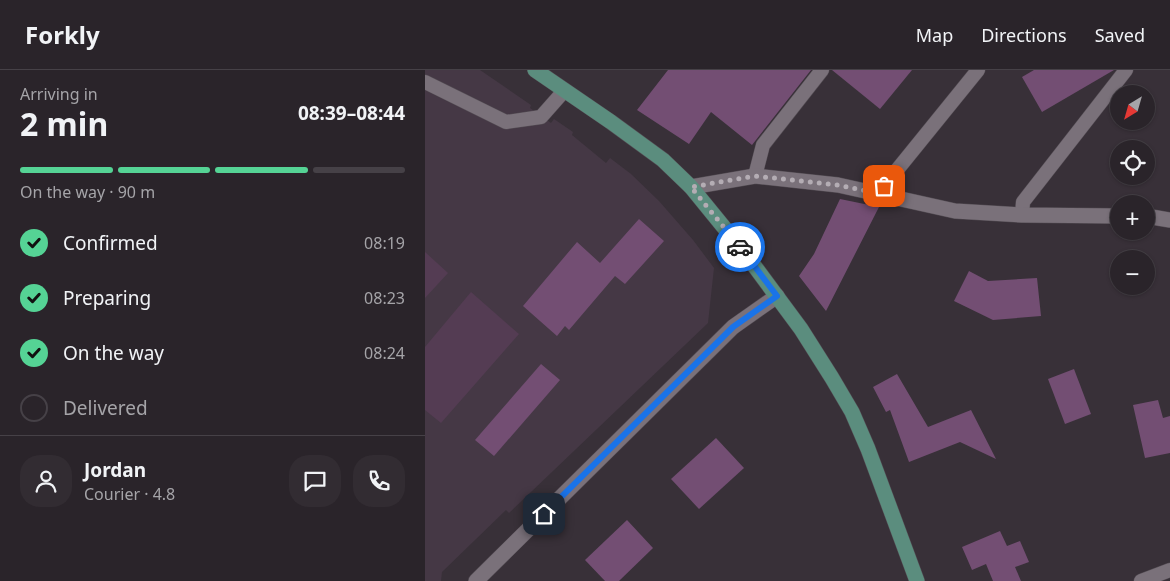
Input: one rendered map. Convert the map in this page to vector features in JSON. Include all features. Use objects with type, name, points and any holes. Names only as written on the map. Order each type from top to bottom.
[{"type":"street","points":[[535,70],[663,160],[691,187],[777,296],[806,337],[852,412],[868,449],[917,581]]},
{"type":"street","points":[[691,187],[755,176],[838,185],[955,211],[1022,215],[1110,216]]},
{"type":"street","points":[[1155,218],[1170,220]]},
{"type":"street","points":[[476,581],[733,327],[777,296]]},
{"type":"lane","points":[[755,176],[763,145],[822,70]]},
{"type":"lane","points":[[882,194],[884,186],[978,70]]},
{"type":"lane","points":[[1022,215],[1023,202],[1126,70]]},
{"type":"lane","points":[[425,82],[506,122],[541,117],[564,91]]},
{"type":"lane","points":[[1141,581],[1170,570]]},
{"type":"shaded area","points":[[425,70],[480,70],[531,105],[530,108],[551,123],[554,119],[573,132],[572,135],[606,163],[610,158],[631,174],[659,201],[693,240],[714,268],[708,323],[509,513],[506,510],[442,572],[441,581],[425,581]]},
{"type":"shaded area","points":[[425,252],[448,273],[425,298]]},
{"type":"shaded area","points":[[471,292],[519,334],[441,423],[425,410],[425,347]]},
{"type":"building","points":[[668,70],[811,70],[752,145],[711,112],[689,144],[637,110]]},
{"type":"building","points":[[832,70],[912,70],[880,109]]},
{"type":"building","points":[[1034,70],[1114,70],[1042,112],[1022,77]]},
{"type":"building","points":[[840,199],[879,207],[826,311],[799,276],[814,254]]},
{"type":"building","points":[[639,219],[664,241],[625,284],[615,276],[569,330],[565,326],[557,336],[523,306],[577,242],[600,263]]},
{"type":"building","points":[[969,271],[988,281],[1037,278],[1041,316],[993,320],[954,301]]},
{"type":"building","points":[[541,364],[560,380],[494,456],[475,440]]},
{"type":"building","points":[[1074,369],[1091,414],[1065,424],[1048,379]]},
{"type":"building","points":[[897,374],[928,427],[971,410],[996,459],[960,442],[909,462],[890,410],[886,412],[873,387]]},
{"type":"building","points":[[1158,400],[1163,418],[1170,416],[1170,453],[1145,458],[1133,405]]},
{"type":"building","points":[[716,438],[744,468],[699,509],[671,479]]},
{"type":"building","points":[[627,520],[653,548],[619,581],[605,581],[585,560]]},
{"type":"building","points":[[1000,531],[1007,546],[1020,541],[1029,562],[1015,567],[1021,581],[993,581],[986,564],[972,570],[962,547]]},
{"type":"way so far","points":[[740,247],[691,187],[755,176],[838,185],[882,194],[884,186]]},
{"type":"route","points":[[544,514],[733,327],[777,296],[740,247]]}]
